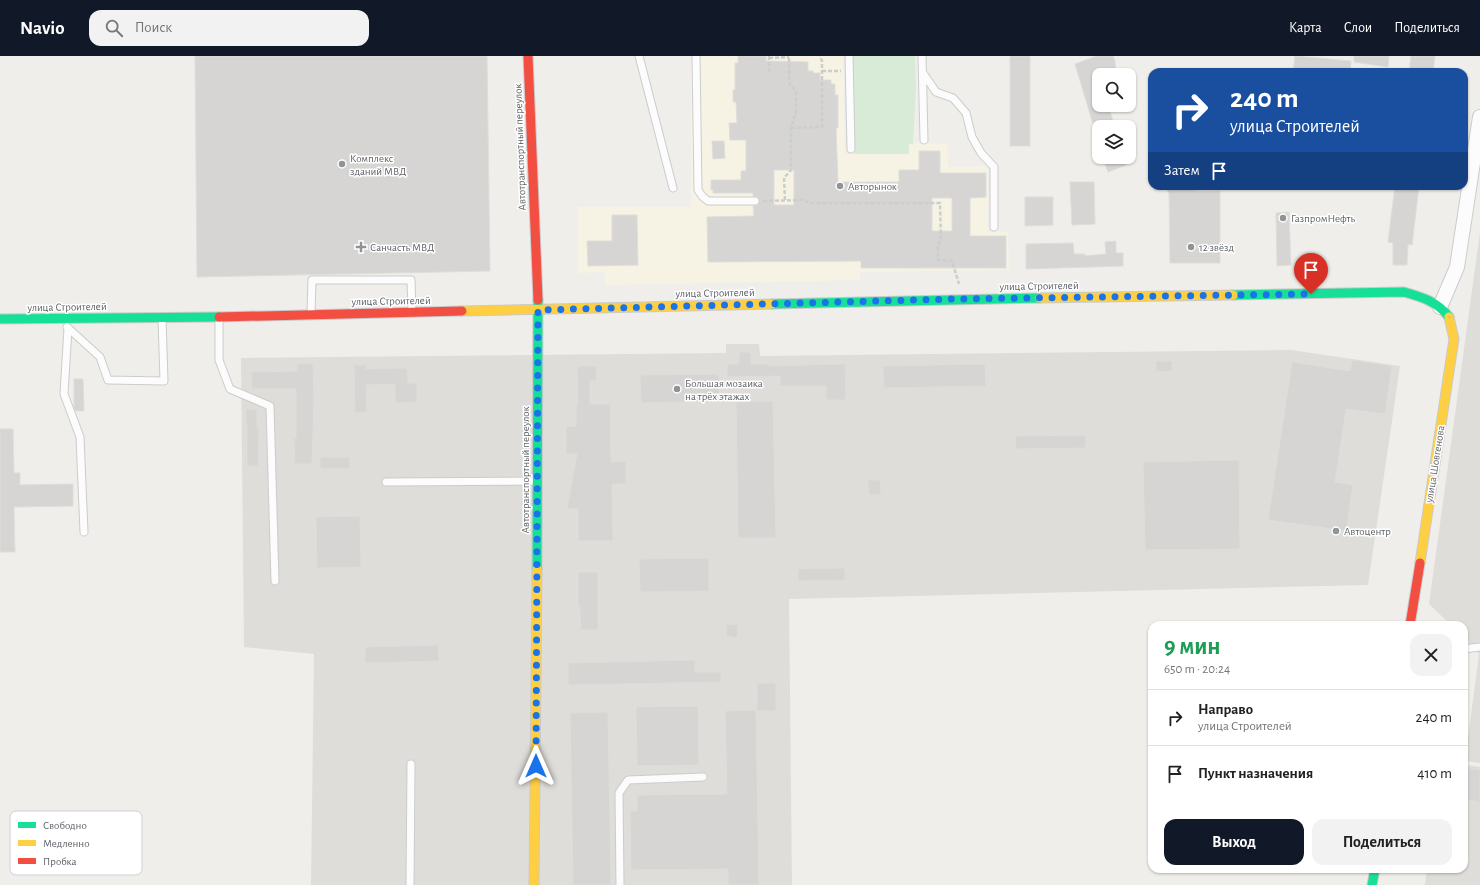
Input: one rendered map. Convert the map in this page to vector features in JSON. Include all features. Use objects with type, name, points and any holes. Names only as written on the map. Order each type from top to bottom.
[{"type":"street","name":"Автотранспортный переулок","points":[[528,56],[538,310],[534,885]]},
{"type":"street","points":[[1434,303],[1457,267],[1476,164],[1480,117]]},
{"type":"street","name":"улица Строителей","points":[[0,319],[219,317],[970,299],[1404,292],[1434,303]]},
{"type":"street","name":"улица Шовгенова","points":[[1411,621],[1454,339],[1449,319],[1434,303]]},
{"type":"street","points":[[1372,885],[1374,873]]},
{"type":"lane","points":[[639,56],[673,188]]},
{"type":"lane","points":[[696,56],[698,190],[708,201],[756,201]]},
{"type":"lane","points":[[849,56],[851,149]]},
{"type":"lane","points":[[922,56],[924,140]]},
{"type":"lane","points":[[923,73],[936,92],[954,98],[966,113],[972,137],[981,153],[994,167],[994,227]]},
{"type":"lane","points":[[311,315],[312,280],[411,280],[412,313]]},
{"type":"lane","points":[[219,317],[218,360],[230,389],[270,406],[274,581]]},
{"type":"lane","points":[[58,319],[100,357],[108,380],[164,381],[162,318]]},
{"type":"lane","points":[[68,328],[64,394],[80,437],[84,532]]},
{"type":"lane","points":[[386,482],[537,481]]},
{"type":"lane","points":[[1468,648],[1480,647]]},
{"type":"lane","points":[[410,885],[411,764]]},
{"type":"lane","points":[[620,885],[619,793],[628,780],[703,777]]},
{"type":"path","points":[[791,128],[822,127],[822,61],[820,56]]},
{"type":"path","points":[[769,72],[768,57],[789,57],[789,83],[796,91],[796,112],[791,128],[791,170],[784,178],[785,200]]},
{"type":"path","points":[[822,71],[849,71]]},
{"type":"path","points":[[756,201],[803,200],[811,203],[940,203],[941,240],[938,245],[938,260],[952,261],[960,288],[970,299]]},
{"type":"shaded area","name":"Авторынок","points":[[691,56],[843,56],[845,154],[908,154],[909,143],[947,144],[948,167],[988,166],[988,232],[1008,232],[1009,270],[860,272],[860,280],[605,285],[605,272],[578,273],[578,207],[691,207]]},
{"type":"shaded area","points":[[1480,232],[1480,763],[1468,761],[1468,738],[1479,654],[1468,642],[1468,621],[1447,621],[1429,604]]},
{"type":"shaded area","points":[[726,344],[759,344],[760,356],[1291,350],[1400,366],[1368,585],[789,599],[792,885],[311,885],[314,654],[244,647],[241,358],[726,353]]},
{"type":"shaded area","points":[[1468,765],[1480,767],[1480,885],[1425,885],[1426,873],[1468,873]]},
{"type":"green space","points":[[847,56],[915,56],[916,88],[913,144],[909,144],[909,154],[855,154],[853,77]]},
{"type":"building","name":"Комплекс зданий МВД","points":[[195,56],[487,56],[490,271],[197,277]]},
{"type":"building","points":[[738,56],[766,56],[766,61],[808,62],[808,71],[820,73],[820,80],[831,80],[831,84],[835,84],[835,95],[838,95],[838,128],[836,128],[838,182],[899,182],[899,170],[919,170],[919,151],[940,151],[940,173],[986,173],[986,197],[970,198],[970,236],[1006,236],[1006,268],[861,268],[861,261],[708,262],[707,217],[754,216],[753,206],[758,205],[760,201],[758,197],[753,196],[753,193],[713,193],[713,190],[711,190],[711,180],[741,180],[741,171],[746,171],[746,140],[730,140],[729,123],[737,123],[736,102],[733,102],[733,90],[735,90],[735,63],[738,63]],"holes":[[[774,170],[794,170],[794,205],[774,205]],[[932,198],[952,198],[952,231],[932,231]]]},
{"type":"building","points":[[1010,56],[1030,56],[1030,146],[1010,146]]},
{"type":"building","points":[[1097,56],[1113,56],[1116,68],[1092,68],[1092,112],[1110,112],[1113,120],[1092,120],[1075,64]]},
{"type":"building","points":[[1295,56],[1351,61],[1350,68],[1294,68]]},
{"type":"building","points":[[1354,56],[1389,56],[1388,67],[1354,62]]},
{"type":"building","points":[[1411,56],[1435,56],[1434,68],[1410,68]]},
{"type":"building","points":[[712,141],[724,141],[725,158],[713,159]]},
{"type":"building","points":[[1105,164],[1126,164],[1126,165],[1108,172]]},
{"type":"building","points":[[1070,182],[1094,182],[1095,224],[1072,225]]},
{"type":"building","points":[[1167,190],[1220,191],[1220,263],[1170,263],[1169,193]]},
{"type":"building","points":[[1394,190],[1419,190],[1412,245],[1408,244],[1407,265],[1393,265],[1393,243],[1388,242]]},
{"type":"building","points":[[1025,197],[1053,197],[1053,225],[1025,226]]},
{"type":"building","points":[[1289,212],[1291,265],[1277,266],[1276,213]]},
{"type":"building","points":[[612,215],[637,215],[638,265],[588,266],[587,241],[612,241]]},
{"type":"building","points":[[1116,241],[1116,253],[1123,253],[1123,266],[1026,269],[1026,244],[1073,243],[1074,254],[1085,254],[1085,256],[1106,254],[1105,242]]},
{"type":"building","points":[[739,352],[751,352],[751,364],[767,364],[768,366],[845,364],[846,400],[826,400],[826,386],[780,386],[780,376],[727,377],[727,364],[739,364]]},
{"type":"building","points":[[1352,360],[1392,366],[1385,414],[1346,409],[1335,482],[1353,485],[1346,531],[1268,520],[1292,362],[1350,371]]},
{"type":"building","points":[[1156,361],[1172,361],[1172,371],[1156,372]]},
{"type":"building","points":[[313,363],[314,397],[312,464],[295,464],[294,438],[296,438],[296,389],[252,389],[251,372],[297,371],[297,364]]},
{"type":"building","points":[[985,364],[986,386],[884,388],[883,366]]},
{"type":"building","points":[[354,365],[366,365],[366,369],[407,368],[408,383],[417,383],[417,402],[395,403],[395,384],[366,385],[367,412],[355,413]]},
{"type":"building","points":[[577,366],[596,366],[597,381],[590,381],[590,404],[610,404],[611,462],[626,461],[626,484],[612,484],[613,541],[578,541],[578,509],[567,509],[577,454],[566,454],[566,427],[576,426],[576,404],[578,404]]},
{"type":"building","points":[[719,374],[719,401],[641,403],[640,375]]},
{"type":"building","points":[[74,379],[83,379],[84,411],[76,411],[74,408]]},
{"type":"building","points":[[773,401],[776,538],[738,538],[736,402]]},
{"type":"building","points":[[246,409],[257,409],[257,428],[259,428],[258,466],[247,466]]},
{"type":"building","points":[[0,429],[13,429],[14,473],[20,473],[20,485],[73,484],[73,506],[14,507],[15,552],[0,552]]},
{"type":"building","points":[[1086,435],[1086,448],[1016,449],[1015,436]]},
{"type":"building","points":[[320,457],[350,457],[350,469],[320,468]]},
{"type":"building","points":[[1239,460],[1240,549],[1145,550],[1143,462]]},
{"type":"building","points":[[868,480],[880,480],[881,494],[869,495]]},
{"type":"building","points":[[360,516],[361,567],[317,568],[316,517]]},
{"type":"building","points":[[709,558],[709,591],[640,592],[639,559]]},
{"type":"building","points":[[845,568],[845,580],[798,581],[798,569]]},
{"type":"building","points":[[578,572],[598,572],[598,630],[581,630],[580,607],[578,607]]},
{"type":"building","points":[[727,624],[738,625],[737,638],[726,636]]},
{"type":"building","points":[[438,645],[439,661],[365,663],[365,647]]},
{"type":"building","points":[[695,660],[695,672],[721,672],[721,682],[568,685],[568,663]]},
{"type":"building","points":[[757,683],[776,683],[776,711],[757,711]]},
{"type":"building","points":[[698,706],[699,765],[637,766],[636,707]]},
{"type":"building","points":[[756,710],[759,885],[728,885],[728,869],[631,870],[630,811],[637,811],[637,795],[727,794],[725,711]]},
{"type":"building","points":[[608,712],[611,885],[573,885],[570,713]]},
{"type":"building","points":[[1468,768],[1480,770],[1480,802],[1468,800]]},
{"type":"traffic: fast","points":[[1233,295],[1404,292],[1423,298],[1435,304],[1440,307],[1449,317]]},
{"type":"traffic: fast","points":[[772,304],[1040,298]]},
{"type":"traffic: fast","points":[[537,569],[538,300]]},
{"type":"traffic: fast","points":[[0,319],[219,317]]},
{"type":"traffic: fast","points":[[1372,885],[1374,873]]},
{"type":"traffic: slow","points":[[1040,298],[1233,295]]},
{"type":"traffic: slow","points":[[462,311],[772,304]]},
{"type":"traffic: slow","points":[[1420,563],[1454,339],[1449,317]]},
{"type":"traffic: slow","points":[[534,885],[537,569]]},
{"type":"traffic: jam","points":[[528,56],[538,300]]},
{"type":"traffic: jam","points":[[219,317],[462,311]]},
{"type":"traffic: jam","points":[[1411,621],[1420,563]]},
{"type":"place","name":"Комплекс зданий МВД","points":[[342,164]]},
{"type":"place","name":"Авторынок","points":[[840,186]]},
{"type":"place","name":"ГазпромНефть","points":[[1283,218]]},
{"type":"place","name":"Санчасть МВД","points":[[361,247]]},
{"type":"place","name":"12 звёзд","points":[[1191,247]]},
{"type":"place","name":"Большая мозаика на трёх этажах","points":[[677,389]]},
{"type":"place","name":"Автоцентр","points":[[1336,531]]},
{"type":"route","points":[[536,766],[538,310],[955,299],[1311,294]]}]
